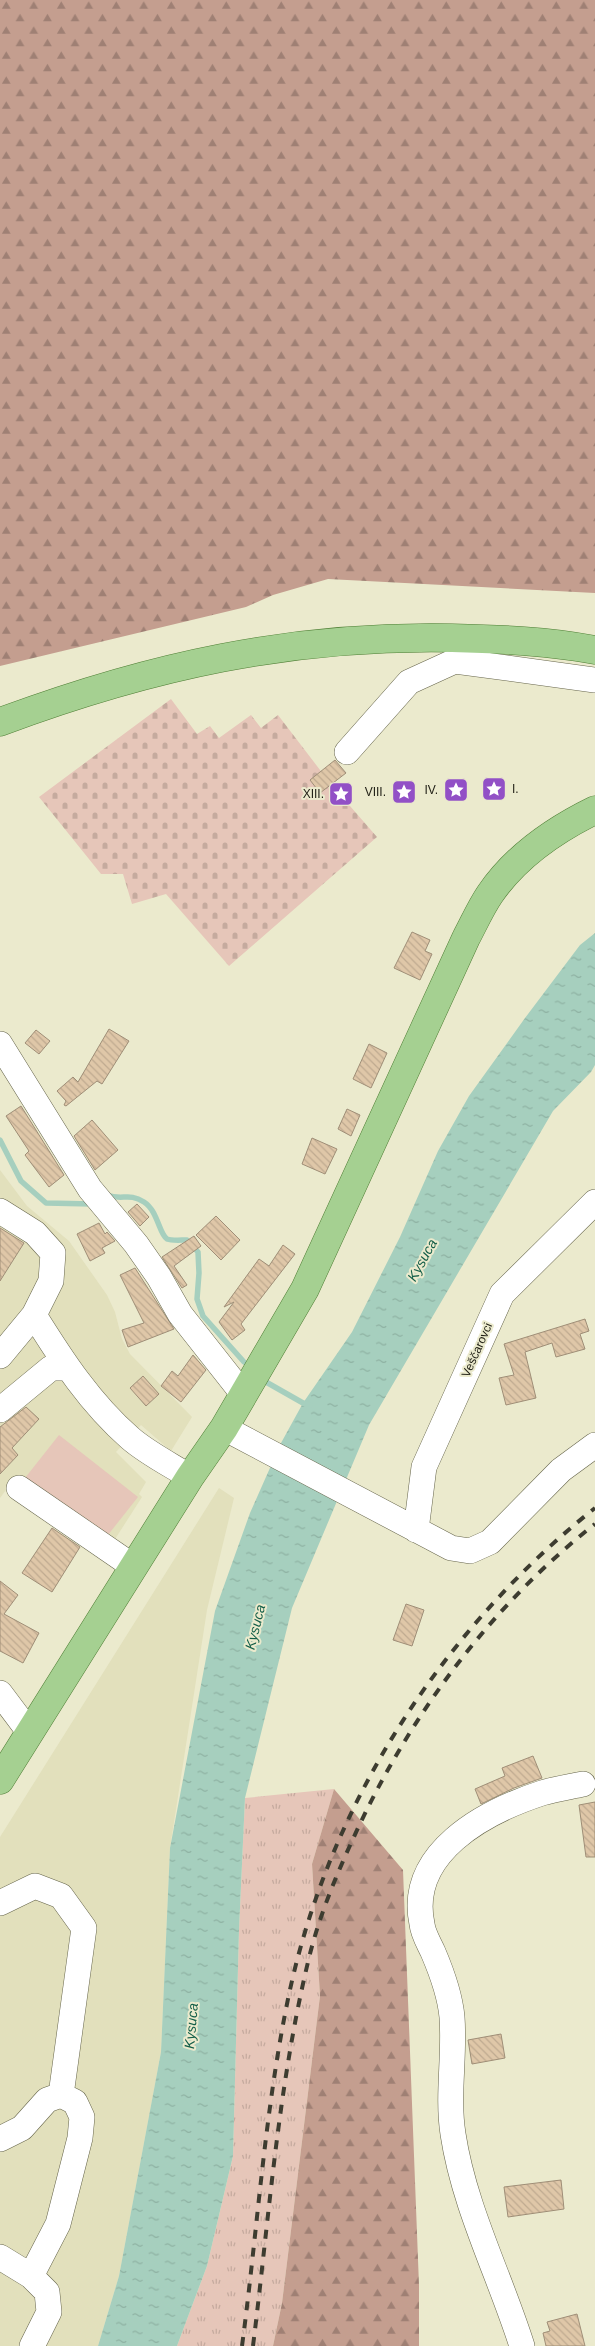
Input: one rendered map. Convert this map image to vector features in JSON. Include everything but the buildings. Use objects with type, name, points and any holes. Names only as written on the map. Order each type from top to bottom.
[{"type":"main road","points":[[0,722],[158,670],[219,657],[298,644],[403,637],[490,638],[595,650]]},
{"type":"main road","points":[[0,1780],[190,1477],[224,1428],[305,1289],[466,938],[490,894],[509,870],[536,845],[562,826],[595,810]]},
{"type":"street","points":[[347,752],[408,682],[455,661],[595,680]]},
{"type":"street","points":[[0,1044],[90,1189],[136,1244],[159,1277],[180,1314],[243,1394]]},
{"type":"street","name":"Veščarovci","points":[[416,1530],[424,1467],[502,1294],[595,1202]]},
{"type":"street","points":[[0,1212],[35,1233],[53,1253],[51,1281],[34,1315],[0,1356]]},
{"type":"street","points":[[34,1315],[68,1368],[98,1408],[131,1439],[190,1477]]},
{"type":"street","points":[[0,1410],[51,1368],[68,1368]]},
{"type":"street","points":[[224,1428],[451,1548],[470,1551],[490,1542],[561,1470],[595,1445]]},
{"type":"street","points":[[19,1488],[134,1567]]},
{"type":"street","points":[[0,1694],[30,1732]]},
{"type":"street","points":[[522,2346],[461,2172],[452,2134],[450,2096],[453,2042],[452,2015],[446,1985],[422,1927],[418,1905],[422,1885],[431,1865],[451,1842],[472,1824],[542,1793],[582,1784]]},
{"type":"street","points":[[0,1903],[35,1886],[61,1896],[84,1928],[60,2095]]},
{"type":"street","points":[[0,2139],[22,2128],[47,2100],[60,2095],[75,2102],[82,2117],[80,2138],[58,2224],[31,2276]]},
{"type":"street","points":[[0,2257],[31,2276],[47,2292],[49,2312],[32,2346]]},
{"type":"shaded area","points":[[0,1170],[27,1206],[69,1241],[107,1295],[115,1312],[122,1339],[130,1354],[192,1417],[171,1451],[141,1425],[116,1452],[146,1482],[139,1494],[142,1497],[110,1547],[14,1479],[0,1498]]},
{"type":"shaded area","points":[[219,1488],[234,1498],[207,1610],[170,1848],[161,2052],[119,2276],[98,2346],[0,2346],[0,1837]]},
{"type":"green space","points":[[0,0],[595,0],[595,593],[328,579],[273,595],[246,607],[0,666]]},
{"type":"green space","points":[[171,699],[197,734],[210,726],[219,738],[251,715],[261,728],[278,715],[330,783],[377,837],[229,966],[166,894],[132,904],[123,874],[101,874],[39,797]]},
{"type":"green space","points":[[59,1435],[138,1497],[104,1540],[25,1478]]},
{"type":"green space","points":[[334,1789],[312,1864],[320,1996],[282,2303],[273,2346],[177,2346],[207,2266],[233,2156],[239,1930],[245,1798]]},
{"type":"green space","points":[[334,1789],[403,1870],[419,2285],[419,2346],[273,2346],[282,2303],[320,1996],[312,1864]]},
{"type":"water","name":"Kysuca","points":[[595,933],[595,1065],[591,1072],[553,1111],[369,1425],[292,1608],[245,1798],[239,1930],[233,2156],[207,2266],[177,2346],[98,2346],[119,2276],[161,2052],[170,1848],[215,1611],[250,1513],[281,1443],[303,1403],[352,1332],[400,1237],[438,1151],[469,1096],[525,1018],[580,945]]},
{"type":"waterway","points":[[0,1140],[21,1181],[46,1203],[92,1204]]},
{"type":"waterway","points":[[107,1195],[129,1197],[144,1202],[149,1206],[167,1239],[187,1240],[198,1252],[197,1299],[203,1316],[244,1362]]},
{"type":"waterway","points":[[266,1382],[310,1405]]},
{"type":"railway","points":[[242,2346],[266,2135],[278,2051],[304,1936],[328,1865],[359,1797],[396,1731],[439,1669],[486,1611],[538,1557],[595,1508]]},
{"type":"railway","points":[[253,2346],[275,2153],[289,2057],[312,1945],[336,1877],[380,1785],[430,1701],[490,1624],[558,1555],[595,1524]]},
{"type":"place","name":"I.","points":[[494,789]]},
{"type":"place","name":"IV.","points":[[456,790]]},
{"type":"place","name":"VIII.","points":[[404,792]]},
{"type":"place","name":"XIII.","points":[[341,794]]}]
